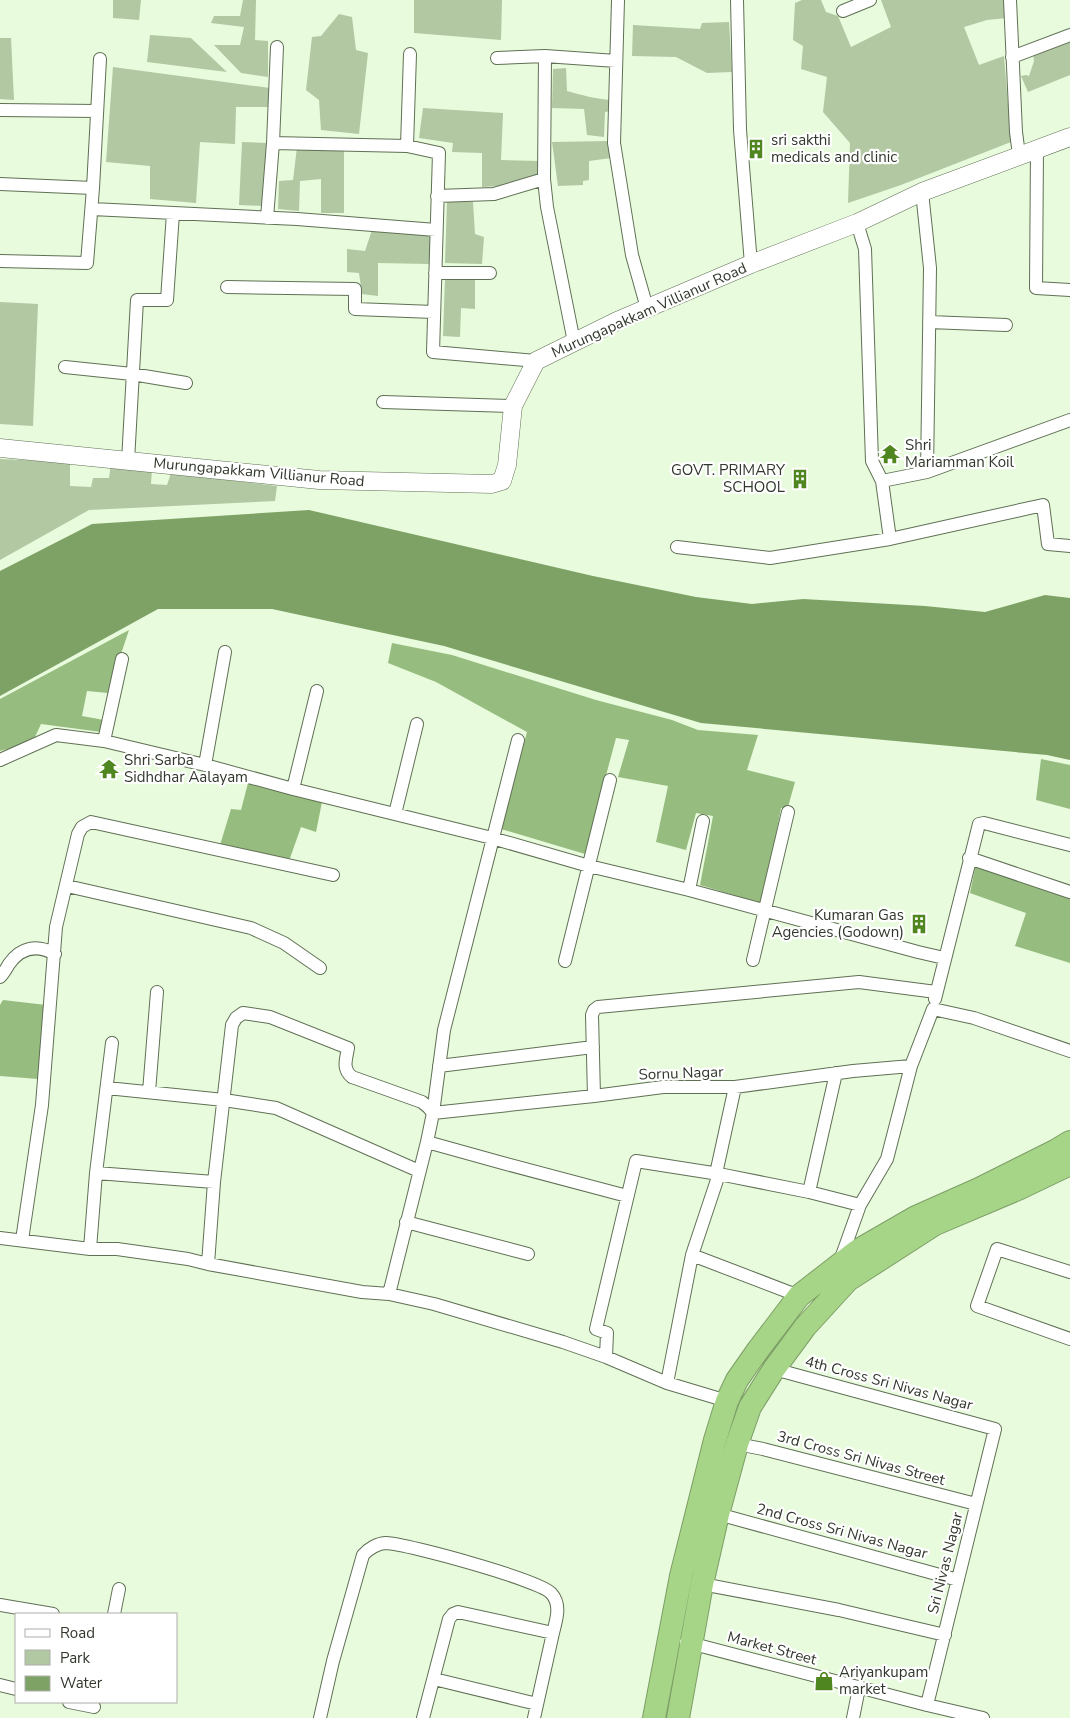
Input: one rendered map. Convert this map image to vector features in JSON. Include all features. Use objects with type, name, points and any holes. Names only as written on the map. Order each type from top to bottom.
[{"type":"highway","points":[[654,1718],[681,1576],[697,1508],[727,1401],[738,1380],[799,1296],[857,1251],[916,1216],[978,1189],[1070,1142]]},
{"type":"highway","points":[[678,1718],[702,1584],[737,1444],[750,1407],[774,1368],[805,1326],[848,1280],[935,1224],[1020,1188],[1070,1164]]},
{"type":"main road","name":"Murungapakkam Villianur Road","points":[[0,448],[319,480],[492,484],[502,481],[507,465],[513,406],[536,361],[647,308],[751,264],[857,223],[922,192],[1070,137]]},
{"type":"street","points":[[618,0],[614,143],[632,255],[647,308]]},
{"type":"street","points":[[737,0],[740,130],[751,264]]},
{"type":"street","points":[[843,11],[870,0]]},
{"type":"street","points":[[1010,0],[1016,132],[1019,155]]},
{"type":"street","points":[[1012,57],[1070,35]]},
{"type":"street","points":[[267,218],[273,143],[277,47]]},
{"type":"street","points":[[407,146],[410,54]]},
{"type":"street","points":[[497,58],[545,56],[616,60]]},
{"type":"street","points":[[545,56],[544,179],[574,342]]},
{"type":"street","points":[[0,261],[87,264],[92,209],[100,59]]},
{"type":"street","points":[[0,110],[97,112]]},
{"type":"street","points":[[273,143],[407,146],[439,153],[433,352],[536,361]]},
{"type":"street","points":[[1037,149],[1036,288],[1070,290]]},
{"type":"street","points":[[437,196],[494,194],[544,179]]},
{"type":"street","points":[[0,184],[93,188]]},
{"type":"street","points":[[922,192],[930,268],[927,472]]},
{"type":"street","points":[[92,209],[267,218],[436,230]]},
{"type":"street","points":[[128,461],[137,300],[167,300],[173,213]]},
{"type":"street","points":[[857,223],[865,249],[872,461],[882,481],[890,539]]},
{"type":"street","points":[[435,273],[490,273]]},
{"type":"street","points":[[227,287],[355,289],[355,309],[434,312]]},
{"type":"street","points":[[929,322],[1006,324]]},
{"type":"street","points":[[65,367],[132,374],[186,383]]},
{"type":"street","points":[[383,402],[513,406]]},
{"type":"street","points":[[882,481],[927,472],[1070,420]]},
{"type":"street","points":[[677,547],[770,558],[890,539],[1043,505],[1048,544],[1070,546]]},
{"type":"street","points":[[205,765],[224,652]]},
{"type":"street","points":[[104,741],[122,659]]},
{"type":"street","points":[[293,789],[317,690]]},
{"type":"street","points":[[395,814],[417,724]]},
{"type":"street","points":[[0,760],[56,735],[104,741],[492,838],[589,866],[689,890],[944,958]]},
{"type":"street","points":[[388,1294],[427,1142],[433,1113],[444,1030],[518,740]]},
{"type":"street","points":[[565,961],[610,780]]},
{"type":"street","points":[[753,960],[788,812]]},
{"type":"street","points":[[689,890],[703,820]]},
{"type":"street","points":[[22,1240],[42,1105],[56,927],[79,831],[91,822],[333,875]]},
{"type":"street","points":[[838,1266],[860,1205],[887,1159],[911,1066],[933,1009],[977,827],[979,824],[984,823],[1070,845]]},
{"type":"street","points":[[970,858],[1070,892]]},
{"type":"street","points":[[66,886],[251,928],[284,943],[320,968]]},
{"type":"street","points":[[0,977],[10,962],[26,950],[34,947],[54,954]]},
{"type":"street","points":[[594,1096],[593,1012],[596,1008],[604,1005],[660,1002],[859,982],[936,992]]},
{"type":"street","points":[[149,1092],[157,992]]},
{"type":"street","points":[[933,1009],[974,1018],[1070,1051]]},
{"type":"street","points":[[208,1264],[214,1182],[232,1024],[243,1013],[270,1017],[348,1048],[345,1067],[347,1073],[352,1077],[422,1102],[433,1113]]},
{"type":"street","points":[[90,1249],[96,1173],[112,1043]]},
{"type":"street","points":[[439,1066],[593,1047]]},
{"type":"street","name":"Sornu Nagar","points":[[433,1113],[663,1087],[735,1087],[836,1073],[911,1066]]},
{"type":"street","points":[[809,1192],[836,1073]]},
{"type":"street","points":[[667,1382],[692,1255],[719,1174],[717,1169],[735,1087]]},
{"type":"street","points":[[107,1088],[224,1100],[276,1108],[420,1171]]},
{"type":"street","points":[[427,1142],[627,1196]]},
{"type":"street","points":[[606,1357],[607,1333],[596,1329],[636,1161],[719,1174],[809,1192],[860,1205]]},
{"type":"street","points":[[96,1173],[214,1182]]},
{"type":"street","points":[[406,1222],[528,1254]]},
{"type":"street","points":[[0,1238],[90,1249],[117,1249],[188,1259],[362,1292],[388,1294],[434,1304],[563,1342],[667,1382],[727,1401]]},
{"type":"street","points":[[1070,1272],[997,1249],[977,1306],[1070,1338]]},
{"type":"street","points":[[692,1255],[799,1296]]},
{"type":"street","name":"4th Cross Sri Nivas Nagar","points":[[774,1368],[995,1429]]},
{"type":"street","name":"Sri Nivas Nagar","points":[[927,1705],[995,1429]]},
{"type":"street","name":"3rd Cross Sri Nivas Street","points":[[737,1444],[976,1504]]},
{"type":"street","name":"2nd Cross Sri Nivas Nagar","points":[[718,1514],[958,1580]]},
{"type":"street","points":[[320,1718],[333,1660],[363,1555],[377,1545],[386,1543],[436,1553],[517,1577],[548,1590],[552,1594],[558,1606],[534,1718]]},
{"type":"street","points":[[702,1584],[839,1610],[944,1635]]},
{"type":"street","points":[[114,1613],[119,1589]]},
{"type":"street","points":[[0,1604],[48,1613]]},
{"type":"street","points":[[423,1718],[449,1619],[455,1613],[458,1612],[553,1633]]},
{"type":"street","name":"Market Street","points":[[669,1637],[860,1688],[983,1718]]},
{"type":"street","points":[[434,1679],[538,1704]]},
{"type":"street","points":[[0,1686],[15,1689]]},
{"type":"street","points":[[852,1718],[860,1688]]},
{"type":"street","points":[[72,1703],[93,1709]]},
{"type":"green space","points":[[113,0],[141,0],[139,20],[113,18]]},
{"type":"green space","points":[[243,0],[256,0],[255,40],[268,41],[268,77],[241,73],[214,45],[240,45],[244,27],[211,23],[214,16],[240,16]]},
{"type":"green space","points":[[414,0],[502,0],[501,40],[414,33]]},
{"type":"green space","points":[[802,0],[821,0],[826,12],[838,16],[851,47],[891,27],[881,0],[1006,0],[1007,18],[987,20],[964,27],[979,65],[1004,56],[1011,142],[901,185],[848,203],[850,143],[823,112],[827,77],[801,69],[803,46],[793,40],[795,3]]},
{"type":"green space","points":[[339,14],[352,17],[356,50],[368,53],[359,134],[321,130],[319,100],[306,90],[312,37],[321,36]]},
{"type":"green space","points":[[729,22],[732,72],[707,73],[676,57],[632,56],[633,25],[700,29],[702,23]]},
{"type":"green space","points":[[150,35],[191,38],[227,72],[147,62]]},
{"type":"green space","points":[[0,38],[11,38],[14,100],[0,99]]},
{"type":"green space","points":[[1070,38],[1070,75],[1028,92],[1021,76],[1029,76],[1034,61],[1033,52]]},
{"type":"green space","points":[[113,67],[270,88],[269,107],[236,107],[235,144],[200,142],[196,203],[150,199],[150,166],[106,162]]},
{"type":"green space","points":[[566,68],[567,91],[611,100],[611,111],[605,112],[604,137],[587,135],[584,109],[552,108],[553,69]]},
{"type":"green space","points":[[423,108],[503,113],[501,160],[539,161],[539,176],[501,186],[482,187],[482,153],[452,152],[453,143],[419,138]]},
{"type":"green space","points":[[608,141],[611,158],[589,161],[589,180],[583,181],[583,185],[558,186],[552,142]]},
{"type":"green space","points":[[242,142],[268,143],[264,206],[239,205]]},
{"type":"green space","points":[[297,147],[344,149],[344,213],[321,213],[321,179],[300,181],[299,211],[278,209],[279,181],[293,180]]},
{"type":"green space","points":[[447,201],[473,202],[475,234],[484,237],[482,264],[445,263]]},
{"type":"green space","points":[[372,230],[431,233],[430,264],[378,263],[378,296],[362,294],[359,273],[347,272],[347,249],[365,251]]},
{"type":"green space","points":[[445,278],[475,278],[475,309],[461,308],[460,337],[443,336]]},
{"type":"green space","points":[[0,302],[38,304],[33,426],[0,424]]},
{"type":"green space","points":[[0,459],[70,462],[70,486],[91,487],[93,478],[109,478],[111,464],[152,469],[151,484],[167,485],[171,473],[277,486],[275,501],[89,510],[0,560]]},
{"type":"shaded area","points":[[129,630],[108,693],[87,691],[82,716],[104,720],[101,732],[41,724],[35,737],[22,745],[0,751],[0,699]]},
{"type":"shaded area","points":[[392,643],[452,655],[596,700],[672,720],[698,730],[758,735],[747,770],[795,782],[788,807],[781,808],[763,904],[700,885],[713,816],[696,813],[686,850],[656,842],[668,786],[618,777],[629,740],[616,738],[585,854],[501,829],[527,732],[436,682],[388,663]]},
{"type":"shaded area","points":[[1041,759],[1070,765],[1070,809],[1036,800]]},
{"type":"shaded area","points":[[248,783],[322,802],[316,832],[301,827],[289,861],[220,845],[231,809],[241,810]]},
{"type":"shaded area","points":[[976,863],[1070,894],[1070,963],[1015,946],[1026,913],[970,893]]},
{"type":"shaded area","points":[[3,1000],[46,1005],[38,1079],[0,1076],[0,1005]]},
{"type":"water","points":[[309,510],[593,576],[696,597],[752,604],[803,599],[925,606],[985,612],[1045,595],[1070,598],[1070,760],[1047,755],[701,723],[444,646],[272,609],[158,609],[0,696],[0,571],[92,524]]},
{"type":"place","name":"sri sakthi medicals and clinic","points":[[756,149]]},
{"type":"place","name":"Shri Mariamman Koil","points":[[890,454]]},
{"type":"place","name":"GOVT. PRIMARY SCHOOL","points":[[800,479]]},
{"type":"place","name":"Shri Sarba Sidhdhar Aalayam","points":[[109,769]]},
{"type":"place","name":"Kumaran Gas Agencies (Godown)","points":[[919,924]]},
{"type":"place","name":"Ariyankupam market","points":[[824,1681]]}]
